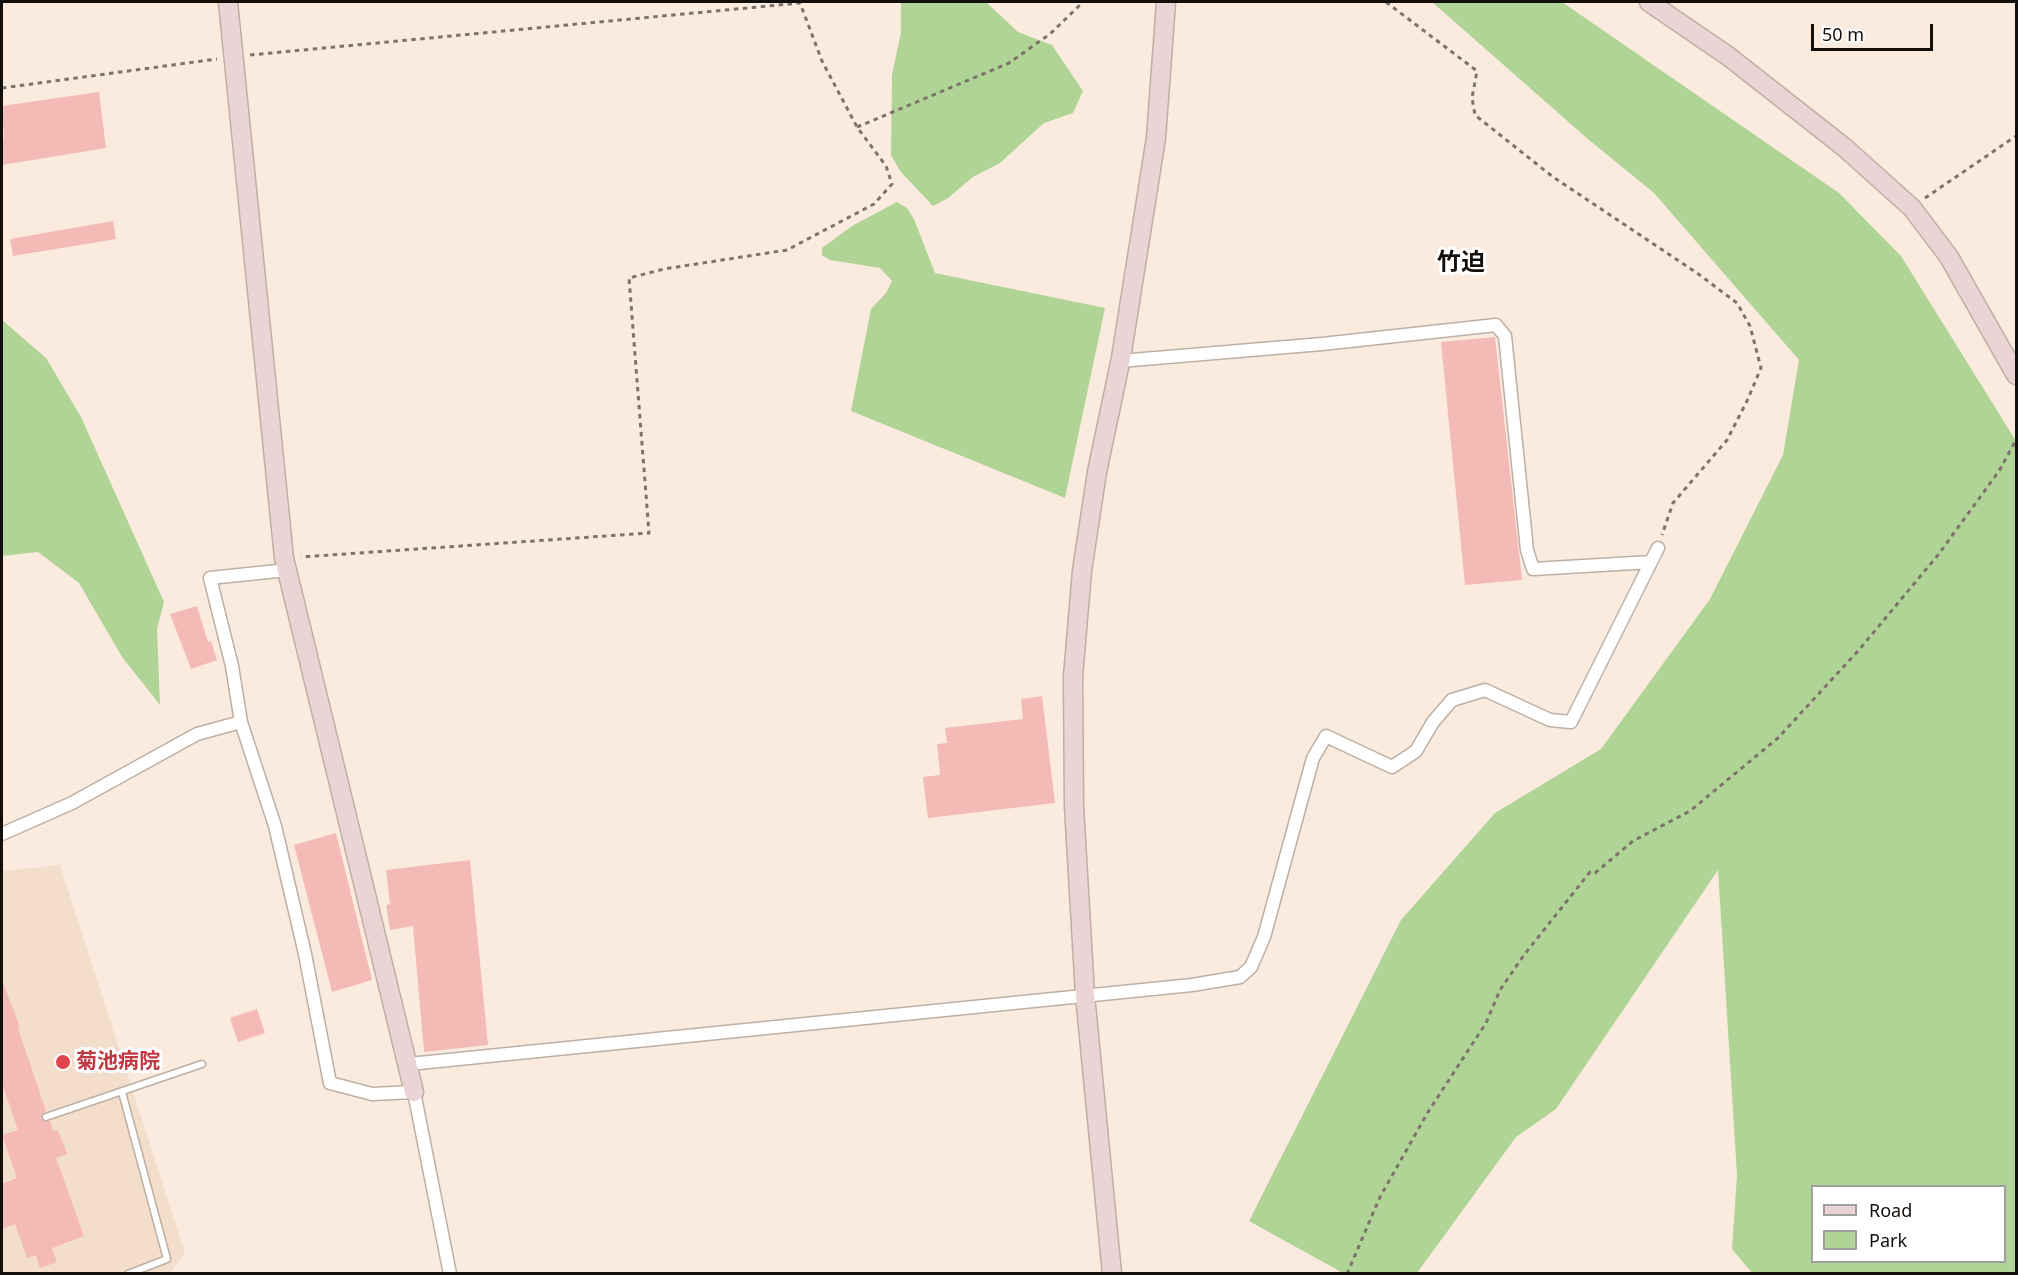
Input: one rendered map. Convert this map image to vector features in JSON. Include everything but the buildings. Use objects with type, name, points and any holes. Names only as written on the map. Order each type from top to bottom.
[{"type":"street","points":[[228,2],[286,564],[409,1064],[450,1274]]},
{"type":"street","points":[[1112,1274],[1085,995],[1074,806],[1073,677],[1082,571],[1098,472],[1120,361],[1156,138],[1166,2]]},
{"type":"street","points":[[1649,2],[1728,56],[1835,140],[1911,208],[1949,257],[2016,375]]},
{"type":"street","points":[[1120,361],[1496,326],[1505,336],[1527,550],[1533,569],[1651,562]]},
{"type":"street","points":[[409,1064],[1240,977],[1251,967],[1264,937],[1313,758],[1326,736],[1392,767],[1416,751],[1433,722],[1452,700],[1485,690],[1550,720],[1571,722],[1658,548]]},
{"type":"street","points":[[286,564],[210,578],[232,666],[241,722],[275,826],[305,954],[330,1083],[372,1094],[414,1092]]},
{"type":"street","points":[[2,834],[72,803],[197,734],[241,722]]},
{"type":"lane","points":[[46,1117],[202,1064]]},
{"type":"lane","points":[[122,1092],[167,1258],[128,1274]]},
{"type":"path","points":[[857,127],[1009,63],[1050,34],[1083,2]]},
{"type":"path","points":[[1386,2],[1477,71],[1472,98],[1475,115],[1553,177],[1697,273],[1737,303],[1750,326],[1761,368],[1727,440],[1673,503],[1658,548]]},
{"type":"path","points":[[2,88],[234,56],[800,3],[822,61],[857,127],[886,166],[892,184],[874,204],[787,250],[664,269],[629,278],[649,533],[286,564]]},
{"type":"path","points":[[1911,208],[2016,136]]},
{"type":"path","points":[[1347,1274],[1380,1197],[1428,1112],[1486,1023],[1500,990],[1524,955],[1590,872],[1595,873],[1633,841],[1690,811],[1778,738],[1858,651],[1938,555],[1999,471],[2016,440]]},
{"type":"shaded area","name":"菊池病院","points":[[60,865],[185,1253],[170,1273],[2,1274],[2,871]]},
{"type":"green space","points":[[901,2],[986,2],[1018,32],[1052,45],[1083,91],[1073,113],[1044,123],[1000,163],[973,177],[948,198],[933,206],[900,171],[891,155],[892,75],[901,32]]},
{"type":"green space","points":[[1432,2],[1562,2],[1839,193],[1901,256],[2016,441],[2016,1273],[1752,1273],[1732,1249],[1737,1175],[1718,870],[1556,1109],[1516,1137],[1417,1273],[1343,1273],[1249,1221],[1401,920],[1495,813],[1601,749],[1710,599],[1783,455],[1799,360],[1654,193],[1589,140]]},
{"type":"green space","points":[[897,202],[907,208],[914,219],[935,273],[1105,308],[1065,498],[851,411],[871,309],[886,293],[892,281],[880,268],[830,260],[822,255],[822,248],[852,226]]},
{"type":"green space","points":[[2,320],[46,358],[81,417],[164,602],[157,629],[160,705],[122,657],[79,583],[38,552],[2,556]]},
{"type":"place","name":"菊池病院","points":[[63,1062]]},
{"type":"district","name":"竹迫","points":[[1461,263]]}]
